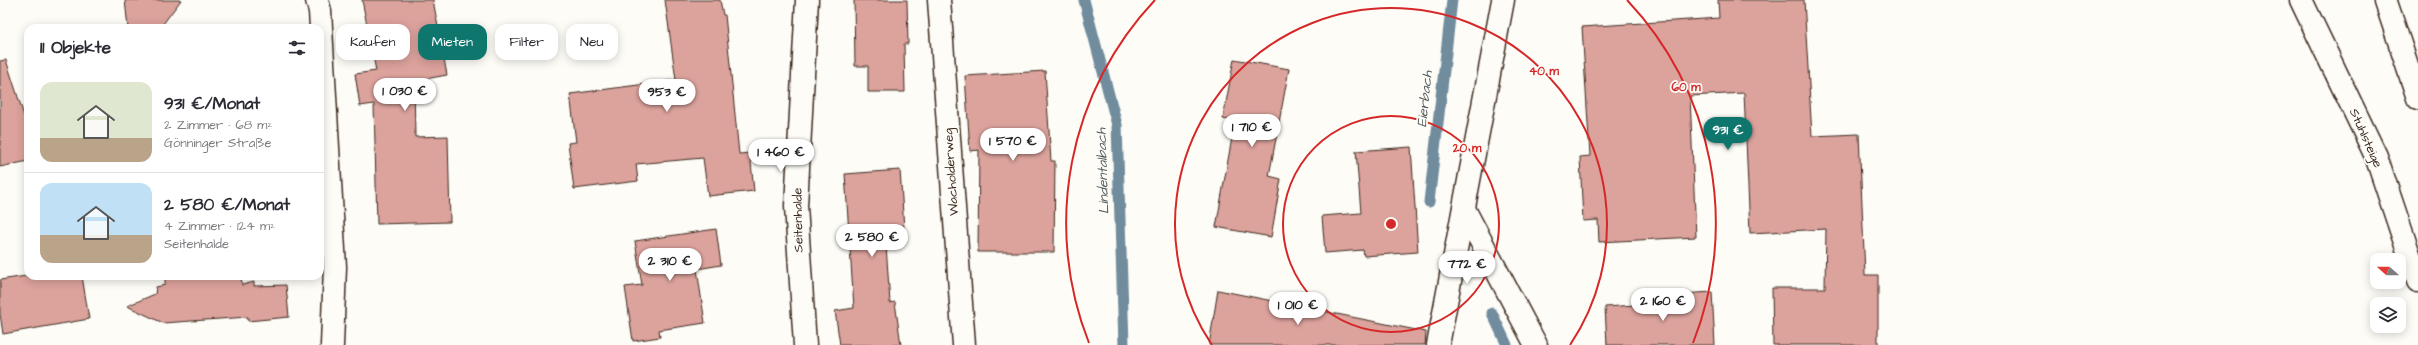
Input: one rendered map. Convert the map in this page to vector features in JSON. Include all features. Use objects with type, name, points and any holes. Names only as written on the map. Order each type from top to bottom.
[{"type":"street","points":[[317,0],[320,11],[321,24]]},
{"type":"street","name":"Seitenhalde","points":[[805,345],[796,206],[807,0]]},
{"type":"street","name":"Wacholderweg","points":[[939,0],[964,345]]},
{"type":"street","points":[[1438,344],[1503,0]]},
{"type":"street","name":"Stuhlsteige","points":[[2301,0],[2376,156],[2418,279]]},
{"type":"street","points":[[2386,2],[2418,98]]},
{"type":"street","points":[[324,79],[335,267],[332,345]]},
{"type":"street","points":[[1463,215],[1536,345]]},
{"type":"building","points":[[125,0],[181,0],[163,24],[128,24]]},
{"type":"building","points":[[362,0],[433,0],[437,24],[418,24],[418,60],[444,60],[447,75],[414,81],[415,137],[448,136],[450,222],[377,224],[374,104],[360,106],[355,74],[376,71],[374,60],[410,60],[410,24],[367,24]]},
{"type":"building","points":[[665,0],[720,0],[723,15],[725,15],[739,154],[750,153],[754,191],[708,196],[703,158],[636,164],[638,181],[574,189],[568,143],[576,142],[570,94],[676,80]]},
{"type":"building","points":[[854,0],[907,0],[908,44],[904,44],[905,92],[868,92],[868,66],[855,66]]},
{"type":"building","points":[[1718,0],[1804,0],[1812,136],[1859,134],[1865,275],[1878,275],[1878,345],[1773,345],[1772,288],[1825,288],[1826,229],[1750,233],[1744,93],[1690,96],[1696,237],[1599,242],[1598,220],[1583,221],[1580,157],[1590,156],[1582,27],[1719,18]]},
{"type":"building","points":[[1234,59],[1289,69],[1269,176],[1281,179],[1271,237],[1216,227],[1235,121],[1223,119]]},
{"type":"building","points":[[6,60],[24,116],[24,162],[0,167],[0,61]]},
{"type":"building","points":[[1045,71],[1051,161],[1055,161],[1054,252],[978,252],[979,150],[970,151],[965,76]]},
{"type":"building","points":[[1411,147],[1418,252],[1364,256],[1363,250],[1325,253],[1322,216],[1361,213],[1356,151]]},
{"type":"building","points":[[900,170],[905,243],[886,245],[890,303],[895,302],[901,345],[840,345],[835,311],[854,308],[845,174]]},
{"type":"building","points":[[716,229],[721,265],[697,269],[705,323],[659,330],[660,337],[633,341],[625,287],[642,285],[635,241]]},
{"type":"building","points":[[24,276],[24,280],[83,280],[89,319],[3,334],[0,314],[0,280]]},
{"type":"building","points":[[165,280],[241,280],[242,285],[254,282],[254,286],[286,285],[289,317],[248,321],[248,317],[163,323],[127,306],[155,294],[156,287],[165,285]]},
{"type":"building","points":[[1218,290],[1426,332],[1425,345],[1209,345]]},
{"type":"building","points":[[1712,292],[1715,345],[1607,345],[1605,307],[1667,303],[1667,295]]},
{"type":"waterway","name":"Lindentalbach","points":[[1084,0],[1117,125],[1124,345]]},
{"type":"waterway","name":"Eierbach","points":[[1429,202],[1452,0]]},
{"type":"waterway","name":"Eierbach","points":[[1492,313],[1507,345]]}]
